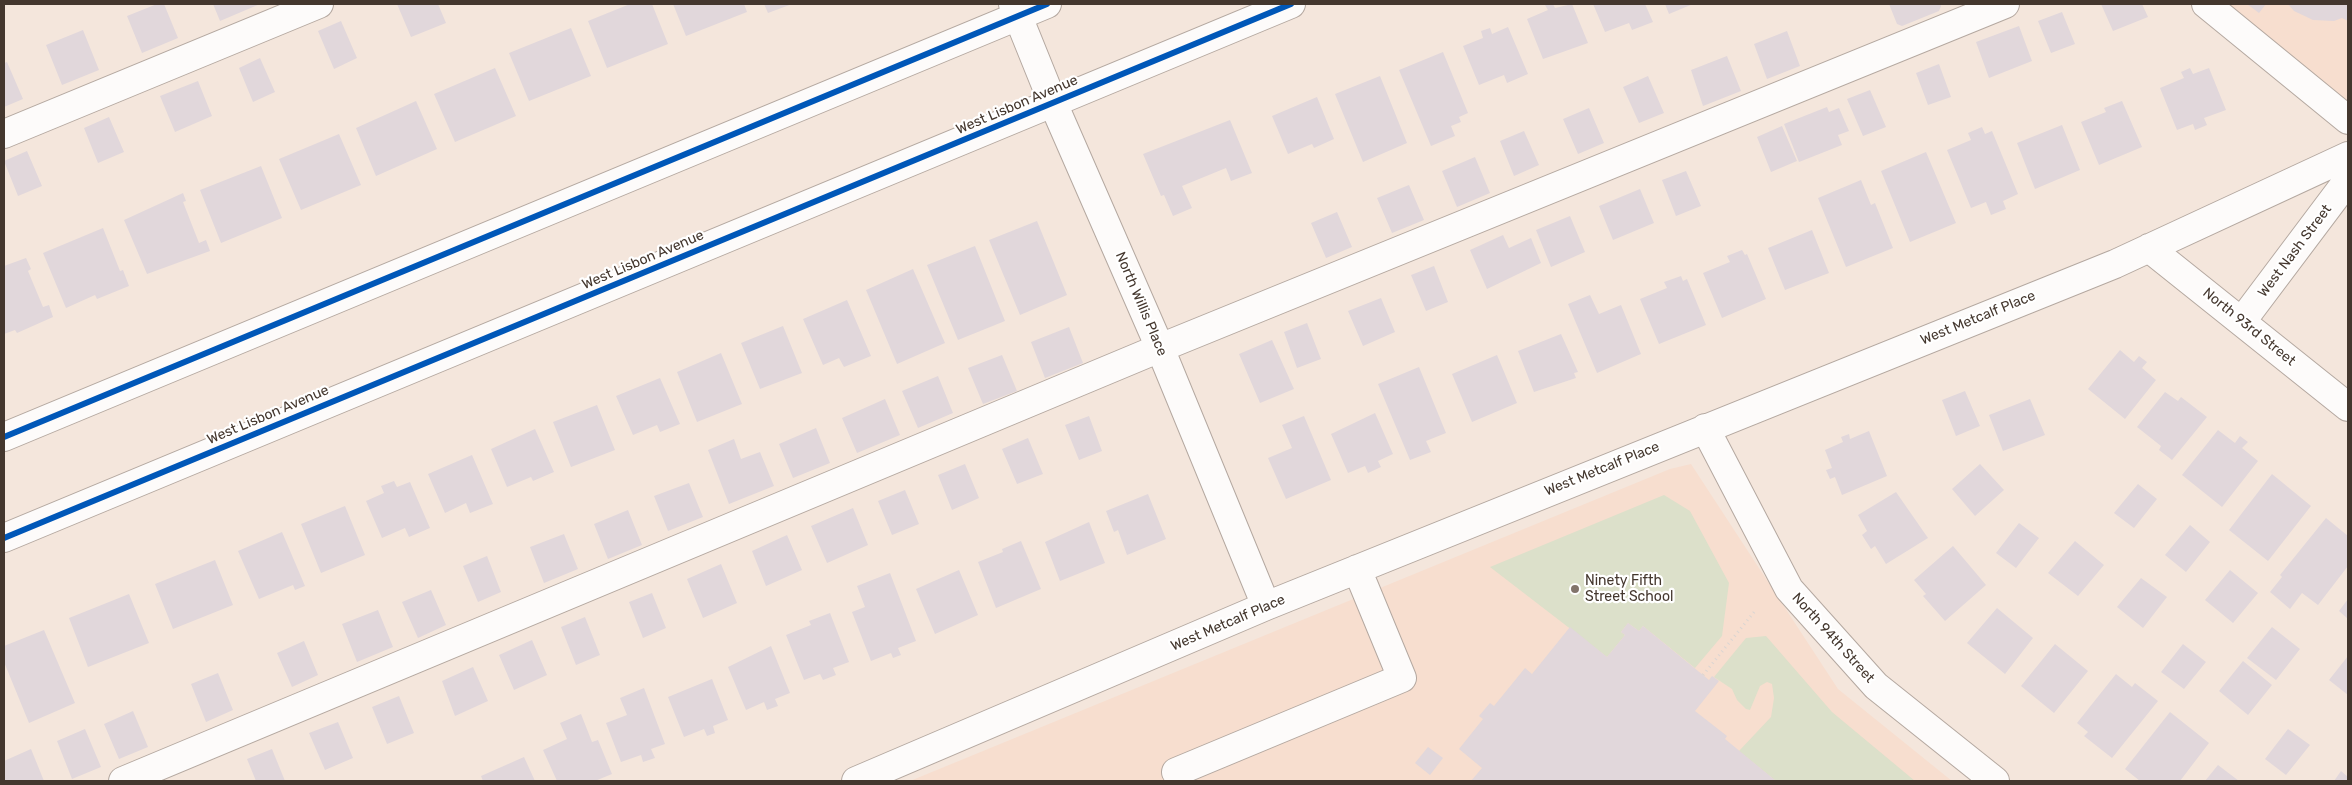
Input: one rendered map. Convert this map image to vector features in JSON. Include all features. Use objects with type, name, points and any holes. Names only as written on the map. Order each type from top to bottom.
[{"type":"street","points":[[4,134],[319,4]]},
{"type":"street","points":[[4,437],[1015,10],[1047,4]]},
{"type":"street","name":"West Lisbon Avenue","points":[[4,538],[1291,4]]},
{"type":"street","points":[[123,781],[1160,348],[2005,4]]},
{"type":"street","points":[[2206,4],[2348,120]]},
{"type":"street","name":"North Willis Place","points":[[1015,10],[1053,103],[1160,348],[1266,606]]},
{"type":"street","name":"West Metcalf Place","points":[[856,781],[1266,606],[2149,248],[2348,156]]},
{"type":"street","name":"West Nash Street","points":[[2242,321],[2348,180]]},
{"type":"street","name":"North 93rd Street","points":[[2149,248],[2348,407]]},
{"type":"street","name":"North 94th Street","points":[[1705,428],[1789,590],[1876,686],[1995,781]]},
{"type":"street","points":[[1176,772],[1402,678],[1357,569]]},
{"type":"path","points":[[1703,675],[1755,610]]},
{"type":"shaded area","points":[[2221,4],[2348,4],[2348,112]]},
{"type":"shaded area","name":"Ninety Fifth Street School","points":[[1691,464],[1838,689],[1952,781],[910,781],[1670,469]]},
{"type":"green space","points":[[1664,495],[1690,511],[1729,583],[1722,636],[1695,668],[1643,626],[1639,631],[1628,623],[1621,632],[1625,635],[1607,657],[1490,567]]},
{"type":"green space","points":[[1766,636],[1832,712],[1915,781],[1776,781],[1739,751],[1771,717],[1774,698],[1772,684],[1767,682],[1760,686],[1750,710],[1746,709],[1737,700],[1732,689],[1714,677],[1746,638]]},
{"type":"building","points":[[157,4],[164,4],[178,38],[142,53],[127,16]]},
{"type":"building","points":[[213,4],[260,4],[220,21]]},
{"type":"building","points":[[397,4],[438,4],[446,23],[411,37]]},
{"type":"building","points":[[630,4],[652,4],[668,44],[607,68],[588,21]]},
{"type":"building","points":[[673,4],[744,4],[747,12],[686,36]]},
{"type":"building","points":[[764,4],[792,4],[768,13]]},
{"type":"building","points":[[1553,4],[1555,8],[1572,4],[1588,43],[1543,59],[1527,19],[1548,10],[1545,5]]},
{"type":"building","points":[[1593,4],[1645,4],[1653,22],[1632,30],[1629,23],[1605,32]]},
{"type":"building","points":[[1665,4],[1693,4],[1669,14]]},
{"type":"building","points":[[1889,4],[1940,4],[1941,6],[1939,11],[1902,26],[1897,24]]},
{"type":"building","points":[[2101,4],[2142,4],[2148,17],[2113,31]]},
{"type":"building","points":[[2247,4],[2266,4],[2259,13]]},
{"type":"building","points":[[2288,4],[2348,4],[2348,21],[2342,18],[2334,21],[2313,20],[2294,11]]},
{"type":"building","points":[[2062,12],[2075,44],[2051,53],[2038,21]]},
{"type":"building","points":[[341,21],[357,58],[334,69],[318,31]]},
{"type":"building","points":[[2019,26],[2032,61],[1989,78],[1976,42]]},
{"type":"building","points":[[1508,27],[1528,74],[1507,83],[1504,75],[1479,85],[1463,46],[1483,38],[1481,31],[1490,28],[1492,34]]},
{"type":"building","points":[[571,28],[591,76],[529,101],[509,53]]},
{"type":"building","points":[[83,30],[99,70],[62,85],[46,45]]},
{"type":"building","points":[[1787,31],[1800,66],[1767,79],[1754,44]]},
{"type":"building","points":[[1443,52],[1468,113],[1459,117],[1461,122],[1451,126],[1455,136],[1431,146],[1399,70]]},
{"type":"building","points":[[1727,56],[1741,91],[1703,106],[1691,70]]},
{"type":"building","points":[[260,58],[275,92],[253,102],[239,68]]},
{"type":"building","points":[[7,62],[23,99],[4,107],[4,63]]},
{"type":"building","points":[[1939,64],[1951,97],[1928,105],[1916,73]]},
{"type":"building","points":[[495,68],[516,116],[455,142],[434,94]]},
{"type":"building","points":[[2190,68],[2193,74],[2209,68],[2226,110],[2204,118],[2207,125],[2195,130],[2193,124],[2177,130],[2160,88],[2184,78],[2181,72]]},
{"type":"building","points":[[1380,76],[1407,143],[1363,162],[1335,94]]},
{"type":"building","points":[[1648,76],[1664,113],[1639,123],[1623,87]]},
{"type":"building","points":[[198,81],[212,116],[175,132],[160,96]]},
{"type":"building","points":[[1870,90],[1886,127],[1863,136],[1847,99]]},
{"type":"building","points":[[1317,97],[1334,139],[1314,148],[1312,144],[1288,154],[1272,116]]},
{"type":"building","points":[[416,101],[437,149],[376,176],[356,128]]},
{"type":"building","points":[[2122,101],[2142,147],[2099,165],[2081,122],[2106,112],[2104,108]]},
{"type":"building","points":[[1827,107],[1829,112],[1839,108],[1849,131],[1838,135],[1842,145],[1799,162],[1784,124]]},
{"type":"building","points":[[1589,108],[1604,143],[1578,154],[1563,119]]},
{"type":"building","points":[[109,117],[124,152],[98,163],[84,128]]},
{"type":"building","points":[[1230,120],[1252,173],[1231,181],[1226,168],[1182,186],[1192,208],[1173,216],[1164,195],[1161,196],[1143,154]]},
{"type":"building","points":[[2062,125],[2080,170],[2035,189],[2017,143]]},
{"type":"building","points":[[1782,126],[1797,161],[1771,172],[1757,137]]},
{"type":"building","points":[[1982,127],[1985,134],[1992,131],[2018,194],[2003,201],[2006,209],[1991,215],[1986,202],[1971,208],[1947,150],[1971,140],[1968,133]]},
{"type":"building","points":[[1524,131],[1539,165],[1514,176],[1500,141]]},
{"type":"building","points":[[339,134],[361,185],[301,210],[279,159]]},
{"type":"building","points":[[27,151],[42,186],[18,196],[4,161]]},
{"type":"building","points":[[1926,152],[1956,223],[1910,242],[1881,171]]},
{"type":"building","points":[[1475,157],[1490,193],[1457,207],[1442,171]]},
{"type":"building","points":[[261,166],[282,218],[221,243],[200,190]]},
{"type":"building","points":[[1686,171],[1701,206],[1676,216],[1662,180]]},
{"type":"building","points":[[1861,180],[1871,205],[1875,203],[1893,248],[1846,267],[1818,198]]},
{"type":"building","points":[[1409,185],[1424,220],[1392,233],[1377,198]]},
{"type":"building","points":[[1640,189],[1654,223],[1613,240],[1599,206]]},
{"type":"building","points":[[183,193],[186,201],[183,202],[199,243],[206,240],[210,251],[147,274],[124,220]]},
{"type":"building","points":[[1337,212],[1352,247],[1326,258],[1311,223]]},
{"type":"building","points":[[1570,216],[1585,252],[1551,267],[1536,230]]},
{"type":"building","points":[[1037,221],[1067,295],[1020,315],[989,240]]},
{"type":"building","points":[[103,228],[120,271],[123,270],[129,286],[97,299],[95,295],[66,308],[43,253]]},
{"type":"building","points":[[1812,230],[1829,273],[1785,290],[1768,248]]},
{"type":"building","points":[[1503,235],[1509,248],[1531,238],[1541,263],[1487,289],[1470,250]]},
{"type":"building","points":[[975,246],[1005,321],[958,340],[927,265]]},
{"type":"building","points":[[1742,250],[1745,255],[1747,254],[1766,299],[1722,318],[1703,273],[1730,262],[1727,256]]},
{"type":"building","points":[[26,258],[31,269],[28,271],[43,307],[49,305],[53,317],[17,333],[15,330],[4,334],[4,266]]},
{"type":"building","points":[[1434,266],[1448,302],[1426,311],[1411,275]]},
{"type":"building","points":[[913,269],[945,343],[897,364],[866,290]]},
{"type":"building","points":[[1681,276],[1683,281],[1687,279],[1706,325],[1659,344],[1640,299],[1667,288],[1664,282]]},
{"type":"building","points":[[1590,295],[1599,314],[1621,305],[1641,354],[1597,373],[1568,304]]},
{"type":"building","points":[[1381,298],[1395,332],[1363,346],[1348,311]]},
{"type":"building","points":[[847,300],[871,356],[844,367],[839,358],[823,365],[803,319]]},
{"type":"building","points":[[1307,323],[1321,359],[1297,368],[1284,332]]},
{"type":"building","points":[[783,326],[802,373],[760,389],[741,343]]},
{"type":"building","points":[[1069,327],[1083,363],[1045,378],[1031,342]]},
{"type":"building","points":[[1561,334],[1578,372],[1574,373],[1576,378],[1534,392],[1518,351]]},
{"type":"building","points":[[1272,340],[1294,389],[1260,403],[1239,354]]},
{"type":"building","points":[[2120,350],[2134,362],[2139,356],[2147,362],[2142,368],[2156,380],[2125,419],[2088,389]]},
{"type":"building","points":[[721,353],[742,404],[697,422],[677,372]]},
{"type":"building","points":[[1002,355],[1017,391],[983,404],[968,368]]},
{"type":"building","points":[[1497,355],[1517,403],[1472,422],[1452,374]]},
{"type":"building","points":[[1419,367],[1446,433],[1426,441],[1431,452],[1410,460],[1378,384]]},
{"type":"building","points":[[938,376],[953,413],[918,428],[902,391]]},
{"type":"building","points":[[660,378],[680,424],[660,432],[657,425],[633,435],[616,396]]},
{"type":"building","points":[[1965,391],[1980,426],[1956,436],[1942,400]]},
{"type":"building","points":[[2165,392],[2178,401],[2181,397],[2207,417],[2172,460],[2159,450],[2161,446],[2137,427]]},
{"type":"building","points":[[885,399],[900,435],[857,453],[842,418]]},
{"type":"building","points":[[2030,399],[2045,435],[2003,451],[1989,415]]},
{"type":"building","points":[[597,405],[615,450],[571,467],[553,422]]},
{"type":"building","points":[[1375,413],[1393,454],[1378,461],[1381,467],[1368,473],[1365,466],[1348,473],[1331,434]]},
{"type":"building","points":[[1089,416],[1102,451],[1079,460],[1065,425]]},
{"type":"building","points":[[1304,416],[1331,480],[1286,499],[1268,458],[1292,448],[1282,425]]},
{"type":"building","points":[[816,428],[830,463],[793,478],[779,444]]},
{"type":"building","points":[[535,429],[554,472],[533,481],[531,477],[507,487],[491,449]]},
{"type":"building","points":[[2218,430],[2235,443],[2240,436],[2248,442],[2242,448],[2258,461],[2222,507],[2182,475]]},
{"type":"building","points":[[1869,431],[1887,476],[1842,495],[1835,477],[1830,479],[1826,470],[1832,468],[1825,450],[1843,442],[1841,437],[1849,434],[1850,439]]},
{"type":"building","points":[[1028,438],[1043,474],[1017,484],[1002,449]]},
{"type":"building","points":[[734,439],[741,459],[760,452],[774,486],[729,504],[708,450]]},
{"type":"building","points":[[472,455],[493,504],[470,513],[466,503],[445,513],[428,474]]},
{"type":"building","points":[[965,464],[979,498],[952,510],[938,475]]},
{"type":"building","points":[[1980,464],[2004,490],[1975,516],[1952,489]]},
{"type":"building","points":[[2272,474],[2311,506],[2268,561],[2229,530]]},
{"type":"building","points":[[394,481],[397,487],[410,482],[430,528],[409,537],[405,528],[382,538],[366,501],[384,493],[381,486]]},
{"type":"building","points":[[689,483],[703,517],[668,531],[654,496]]},
{"type":"building","points":[[2138,484],[2157,499],[2134,528],[2114,513]]},
{"type":"building","points":[[905,490],[919,524],[892,535],[878,501]]},
{"type":"building","points":[[1896,492],[1928,538],[1886,564],[1875,546],[1871,549],[1862,535],[1867,531],[1858,515]]},
{"type":"building","points":[[1148,494],[1166,539],[1127,555],[1118,530],[1114,532],[1106,511]]},
{"type":"building","points":[[345,506],[365,555],[321,573],[301,524]]},
{"type":"building","points":[[853,508],[868,545],[827,563],[811,526]]},
{"type":"building","points":[[628,510],[642,545],[608,559],[594,524]]},
{"type":"building","points":[[2326,518],[2348,536],[2348,566],[2318,605],[2302,593],[2290,609],[2270,592],[2282,577],[2280,575]]},
{"type":"building","points":[[1089,522],[1105,563],[1060,581],[1045,542]]},
{"type":"building","points":[[2019,523],[2039,538],[2016,568],[1996,553]]},
{"type":"building","points":[[2190,525],[2210,542],[2186,572],[2165,555]]},
{"type":"building","points":[[282,532],[305,586],[295,590],[293,585],[259,599],[238,551]]},
{"type":"building","points":[[564,534],[578,569],[544,583],[530,547]]},
{"type":"building","points":[[787,535],[802,570],[766,586],[752,551]]},
{"type":"building","points":[[1021,541],[1041,589],[996,608],[978,562],[1003,552],[1002,549]]},
{"type":"building","points":[[2075,541],[2104,565],[2078,596],[2048,573]]},
{"type":"building","points":[[1953,546],[1986,585],[1945,621],[1923,596],[1926,594],[1914,580]]},
{"type":"building","points":[[487,556],[501,592],[478,602],[463,566]]},
{"type":"building","points":[[215,560],[233,605],[173,629],[155,584]]},
{"type":"building","points":[[721,564],[737,603],[703,618],[687,579]]},
{"type":"building","points":[[959,570],[978,615],[935,634],[916,589]]},
{"type":"building","points":[[2230,570],[2258,593],[2233,623],[2205,600]]},
{"type":"building","points":[[890,573],[916,641],[898,648],[901,655],[893,658],[891,653],[871,661],[852,612],[865,607],[857,586]]},
{"type":"building","points":[[2141,578],[2167,597],[2143,628],[2117,607]]},
{"type":"building","points":[[431,590],[446,625],[418,638],[402,602]]},
{"type":"building","points":[[652,593],[666,628],[643,638],[629,602]]},
{"type":"building","points":[[129,594],[149,643],[88,667],[69,618]]},
{"type":"building","points":[[2348,599],[2348,619],[2339,611]]},
{"type":"building","points":[[1997,608],[2033,638],[2005,674],[1967,643]]},
{"type":"building","points":[[378,610],[393,647],[357,662],[342,624]]},
{"type":"building","points":[[830,613],[849,662],[833,668],[836,675],[823,680],[820,674],[804,680],[786,635],[811,625],[809,621]]},
{"type":"building","points":[[585,617],[600,655],[576,665],[561,627]]},
{"type":"building","points":[[1628,623],[1639,631],[1643,626],[1709,680],[1712,676],[1719,681],[1695,711],[1727,736],[1725,739],[1776,781],[1471,781],[1482,768],[1459,749],[1483,719],[1479,716],[1490,703],[1494,706],[1525,668],[1532,674],[1570,627],[1607,657],[1625,635],[1621,632]]},
{"type":"building","points":[[2272,627],[2300,649],[2276,680],[2247,658]]},
{"type":"building","points":[[44,630],[75,703],[29,723],[4,662],[4,646]]},
{"type":"building","points":[[532,640],[547,675],[514,690],[499,655]]},
{"type":"building","points":[[304,641],[318,675],[292,687],[277,653]]},
{"type":"building","points":[[2055,644],[2088,671],[2054,713],[2021,686]]},
{"type":"building","points":[[2183,644],[2206,662],[2184,689],[2161,672]]},
{"type":"building","points":[[771,646],[790,693],[775,699],[778,706],[767,710],[764,702],[746,710],[728,667]]},
{"type":"building","points":[[2348,656],[2348,695],[2329,680]]},
{"type":"building","points":[[2243,661],[2272,685],[2248,715],[2219,691]]},
{"type":"building","points":[[473,667],[488,701],[455,716],[442,681]]},
{"type":"building","points":[[218,673],[233,710],[206,722],[191,684]]},
{"type":"building","points":[[2116,674],[2132,687],[2135,683],[2158,701],[2112,758],[2084,736],[2088,732],[2077,723]]},
{"type":"building","points":[[712,679],[728,720],[713,726],[715,733],[707,736],[704,729],[684,737],[668,697]]},
{"type":"building","points":[[644,688],[665,744],[651,749],[655,758],[643,762],[641,755],[621,762],[606,723],[627,715],[620,698]]},
{"type":"building","points":[[399,696],[414,733],[387,744],[372,707]]},
{"type":"building","points":[[133,711],[148,747],[119,759],[104,724]]},
{"type":"building","points":[[2170,712],[2209,743],[2180,781],[2140,781],[2125,769]]},
{"type":"building","points":[[581,714],[592,742],[598,740],[612,774],[595,781],[557,781],[543,750],[567,739],[560,723]]},
{"type":"building","points":[[338,722],[353,758],[325,770],[309,733]]},
{"type":"building","points":[[85,729],[101,767],[72,779],[57,741]]},
{"type":"building","points":[[2288,729],[2310,745],[2286,775],[2265,759]]},
{"type":"building","points":[[1428,747],[1443,758],[1430,775],[1415,763]]},
{"type":"building","points":[[31,749],[44,781],[4,781],[4,761]]},
{"type":"building","points":[[272,749],[285,781],[256,781],[247,759]]},
{"type":"building","points":[[524,757],[535,781],[483,781],[481,776]]},
{"type":"building","points":[[2218,765],[2239,781],[2205,781]]},
{"type":"building","points":[[2341,771],[2348,777],[2348,781],[2334,781]]},
{"type":"cycle path","points":[[4,437],[1047,4]]},
{"type":"cycle path","points":[[4,538],[1291,4]]},
{"type":"place","name":"Ninety Fifth Street School","points":[[1575,589]]}]
